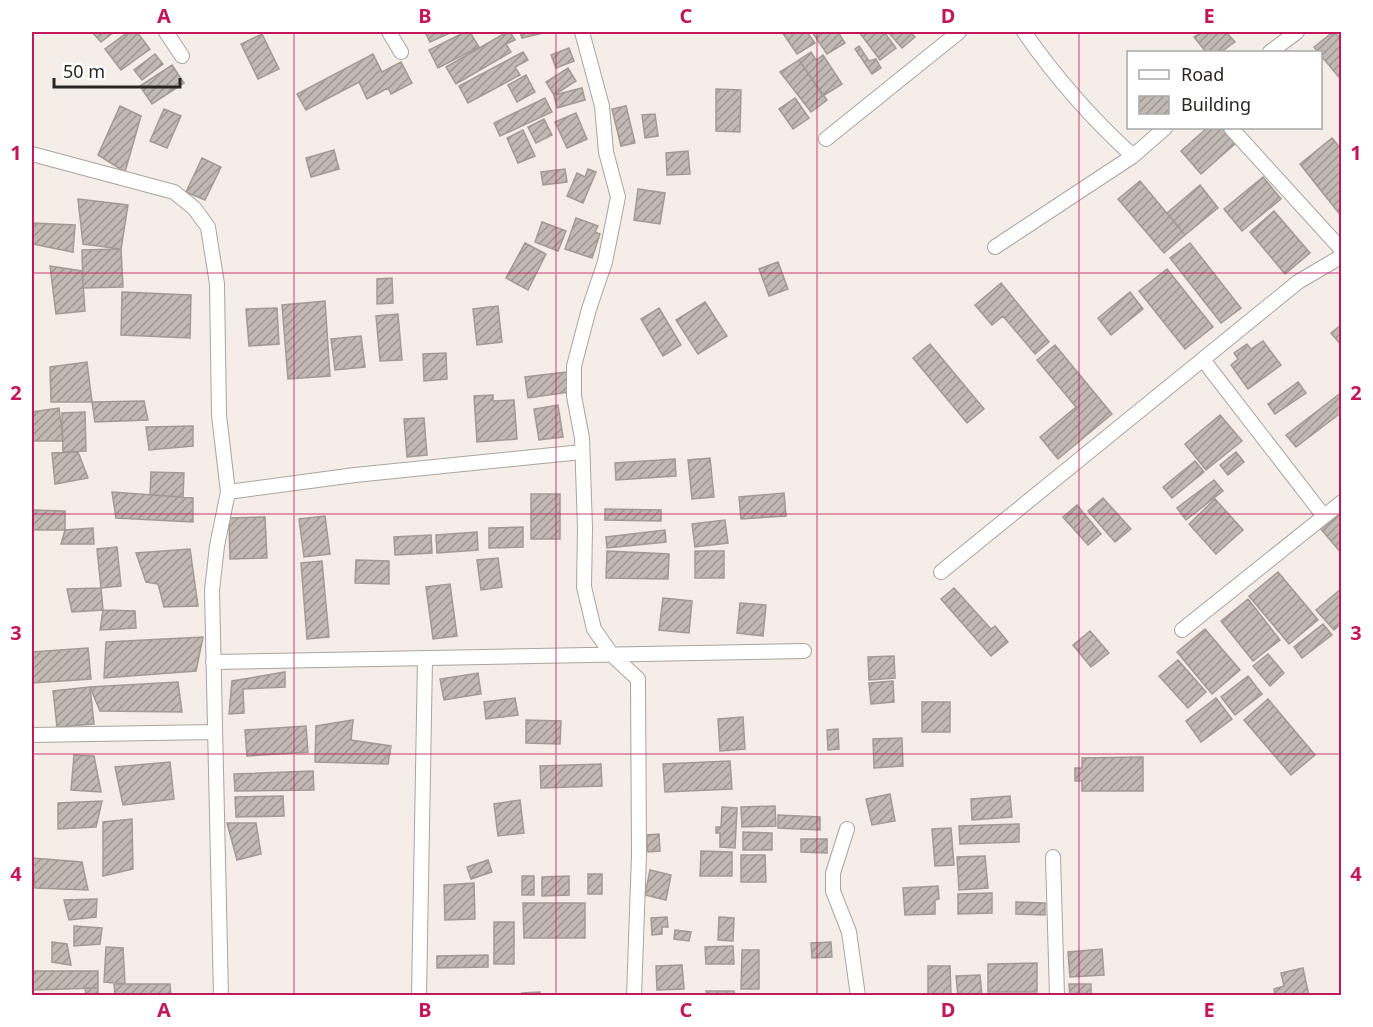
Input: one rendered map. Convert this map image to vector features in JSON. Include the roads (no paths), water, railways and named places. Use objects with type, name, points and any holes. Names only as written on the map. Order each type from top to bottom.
[{"type":"street","points":[[166,32],[182,56]]},
{"type":"street","points":[[389,32],[401,52]]},
{"type":"street","points":[[582,32],[602,106],[606,153],[618,197],[605,262],[589,309],[574,366],[574,396],[582,438],[584,587],[594,629],[612,655],[639,679],[639,855],[634,996]]},
{"type":"street","points":[[826,139],[958,32]]},
{"type":"street","points":[[1024,32],[1052,72],[1097,124],[1133,156]]},
{"type":"street","points":[[1271,51],[1297,32]]},
{"type":"street","points":[[995,247],[1133,156],[1164,129]]},
{"type":"street","points":[[1232,129],[1341,250]]},
{"type":"street","points":[[32,154],[174,192],[194,208],[208,227],[217,284],[219,415],[228,492],[217,546],[213,590],[220,996]]},
{"type":"street","points":[[941,572],[1204,361],[1298,282],[1341,256]]},
{"type":"street","points":[[1204,361],[1323,515]]},
{"type":"street","points":[[228,492],[355,475],[582,452]]},
{"type":"street","points":[[1182,630],[1341,502]]},
{"type":"street","points":[[213,662],[804,651]]},
{"type":"street","points":[[419,996],[425,659]]},
{"type":"street","points":[[32,735],[214,732]]},
{"type":"street","points":[[847,829],[833,873],[834,891],[849,932],[858,996]]},
{"type":"street","points":[[1053,857],[1057,996]]}]
